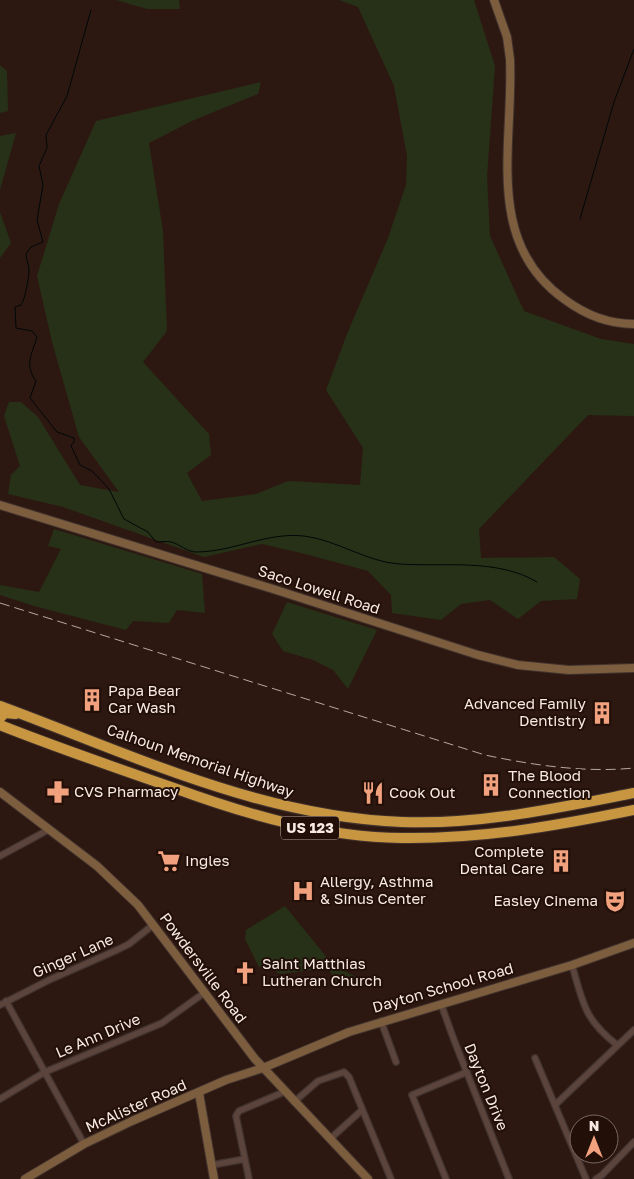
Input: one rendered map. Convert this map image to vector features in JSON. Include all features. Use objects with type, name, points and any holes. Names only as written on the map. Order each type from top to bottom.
[{"type":"highway","name":"Calhoun Memorial Highway","points":[[0,706],[204,781],[294,809],[401,822],[486,819],[634,793]]},
{"type":"highway","points":[[0,718],[5,713],[22,714]]},
{"type":"highway","points":[[32,738],[37,720]]},
{"type":"highway","name":"Calhoun Memorial Highway","points":[[0,725],[198,797],[295,826],[342,833],[402,838],[492,836],[634,810]]},
{"type":"highway","points":[[198,797],[204,781]]},
{"type":"highway","points":[[514,815],[517,832]]},
{"type":"highway","points":[[401,822],[402,838]]},
{"type":"street","points":[[494,0],[507,37],[510,59],[508,204],[521,250],[534,270],[554,292],[574,306],[610,321],[634,324]]},
{"type":"street","name":"Saco Lowell Road","points":[[0,505],[273,589],[478,655],[515,664],[569,670],[634,668]]},
{"type":"street","name":"Powdersville Road","points":[[0,792],[111,879],[138,905],[263,1068],[368,1179]]},
{"type":"street","points":[[0,856],[48,830]]},
{"type":"street","name":"Ginger Lane","points":[[0,1005],[129,944],[153,925]]},
{"type":"street","name":"Dayton School Road","points":[[263,1068],[380,1021],[572,965],[634,943]]},
{"type":"street","points":[[572,965],[584,1004],[593,1024],[616,1045]]},
{"type":"street","name":"Le Ann Drive","points":[[0,1099],[45,1072],[162,1023],[204,993]]},
{"type":"street","points":[[6,1002],[84,1144]]},
{"type":"street","name":"Dayton Drive","points":[[442,1004],[509,1179]]},
{"type":"street","points":[[380,1021],[396,1062]]},
{"type":"street","points":[[556,1104],[574,1089],[616,1045],[634,1030]]},
{"type":"street","points":[[535,1058],[586,1179]]},
{"type":"street","name":"McAlister Road","points":[[24,1179],[84,1144],[226,1080],[263,1068]]},
{"type":"street","points":[[294,1102],[318,1081],[344,1072],[348,1077],[391,1179]]},
{"type":"street","points":[[446,1179],[412,1095],[467,1072]]},
{"type":"street","points":[[199,1092],[214,1179]]},
{"type":"street","points":[[249,1179],[236,1116],[239,1111],[284,1092]]},
{"type":"street","points":[[330,1139],[362,1110]]},
{"type":"street","points":[[596,1179],[634,1142]]},
{"type":"street","points":[[212,1165],[245,1159]]},
{"type":"green space","points":[[116,0],[179,0],[180,9],[147,9]]},
{"type":"green space","points":[[339,0],[474,0],[495,66],[487,177],[490,236],[524,311],[601,339],[634,344],[634,416],[588,415],[479,529],[481,558],[554,557],[580,579],[577,599],[541,601],[518,619],[490,600],[461,604],[441,620],[392,613],[391,595],[368,571],[262,544],[204,557],[63,507],[8,494],[11,475],[20,466],[4,416],[9,402],[21,402],[38,417],[80,485],[119,492],[79,437],[52,342],[37,276],[59,204],[96,121],[261,82],[258,94],[194,120],[149,143],[163,231],[167,331],[143,362],[209,434],[211,455],[187,473],[202,501],[256,494],[288,481],[360,485],[363,448],[326,390],[347,334],[388,238],[406,185],[407,156],[394,86],[358,7]]},
{"type":"green space","points":[[0,65],[7,71],[8,111],[0,113]]},
{"type":"green space","points":[[16,133],[0,190],[0,136]]},
{"type":"green space","points":[[0,212],[11,243],[0,258]]},
{"type":"green space","points":[[54,529],[202,574],[205,613],[177,610],[169,623],[133,621],[126,630],[0,595],[0,585],[39,592],[61,549],[48,546]]},
{"type":"green space","points":[[287,602],[377,630],[348,689],[333,670],[313,660],[283,651],[272,634]]},
{"type":"green space","points":[[285,906],[333,965],[360,979],[338,984],[328,968],[280,974],[267,966],[259,967],[245,939],[246,930]]},
{"type":"waterway","points":[[91,10],[67,96],[46,135],[47,148],[39,166],[43,185],[37,220],[43,242],[31,247],[26,254],[29,270],[27,288],[21,305],[15,307],[16,328],[32,331],[37,337],[30,359],[30,370],[36,381],[30,398],[57,432],[74,438],[71,446],[80,465],[92,471],[109,489],[124,519],[148,532],[156,542],[171,542],[193,552],[223,549],[276,537],[304,536],[316,538],[387,562],[416,565],[469,565],[505,569],[537,582]]},
{"type":"waterway","points":[[580,219],[614,102],[634,49]]},
{"type":"railway","points":[[0,603],[485,755],[521,762],[578,769],[634,768]]},
{"type":"place","name":"Papa Bear Car Wash","points":[[92,700]]},
{"type":"place","name":"Advanced Family Dentistry","points":[[602,713]]},
{"type":"place","name":"The Blood Connection","points":[[491,785]]},
{"type":"place","name":"CVS Pharmacy","points":[[58,792]]},
{"type":"place","name":"Cook Out","points":[[373,793]]},
{"type":"place","name":"Ingles","points":[[169,861]]},
{"type":"place","name":"Complete Dental Care","points":[[561,861]]},
{"type":"place","name":"Allergy, Asthma & Sinus Center","points":[[303,891]]},
{"type":"place","name":"Easley Cinema","points":[[615,901]]},
{"type":"place","name":"Saint Matthias Lutheran Church","points":[[245,973]]}]
